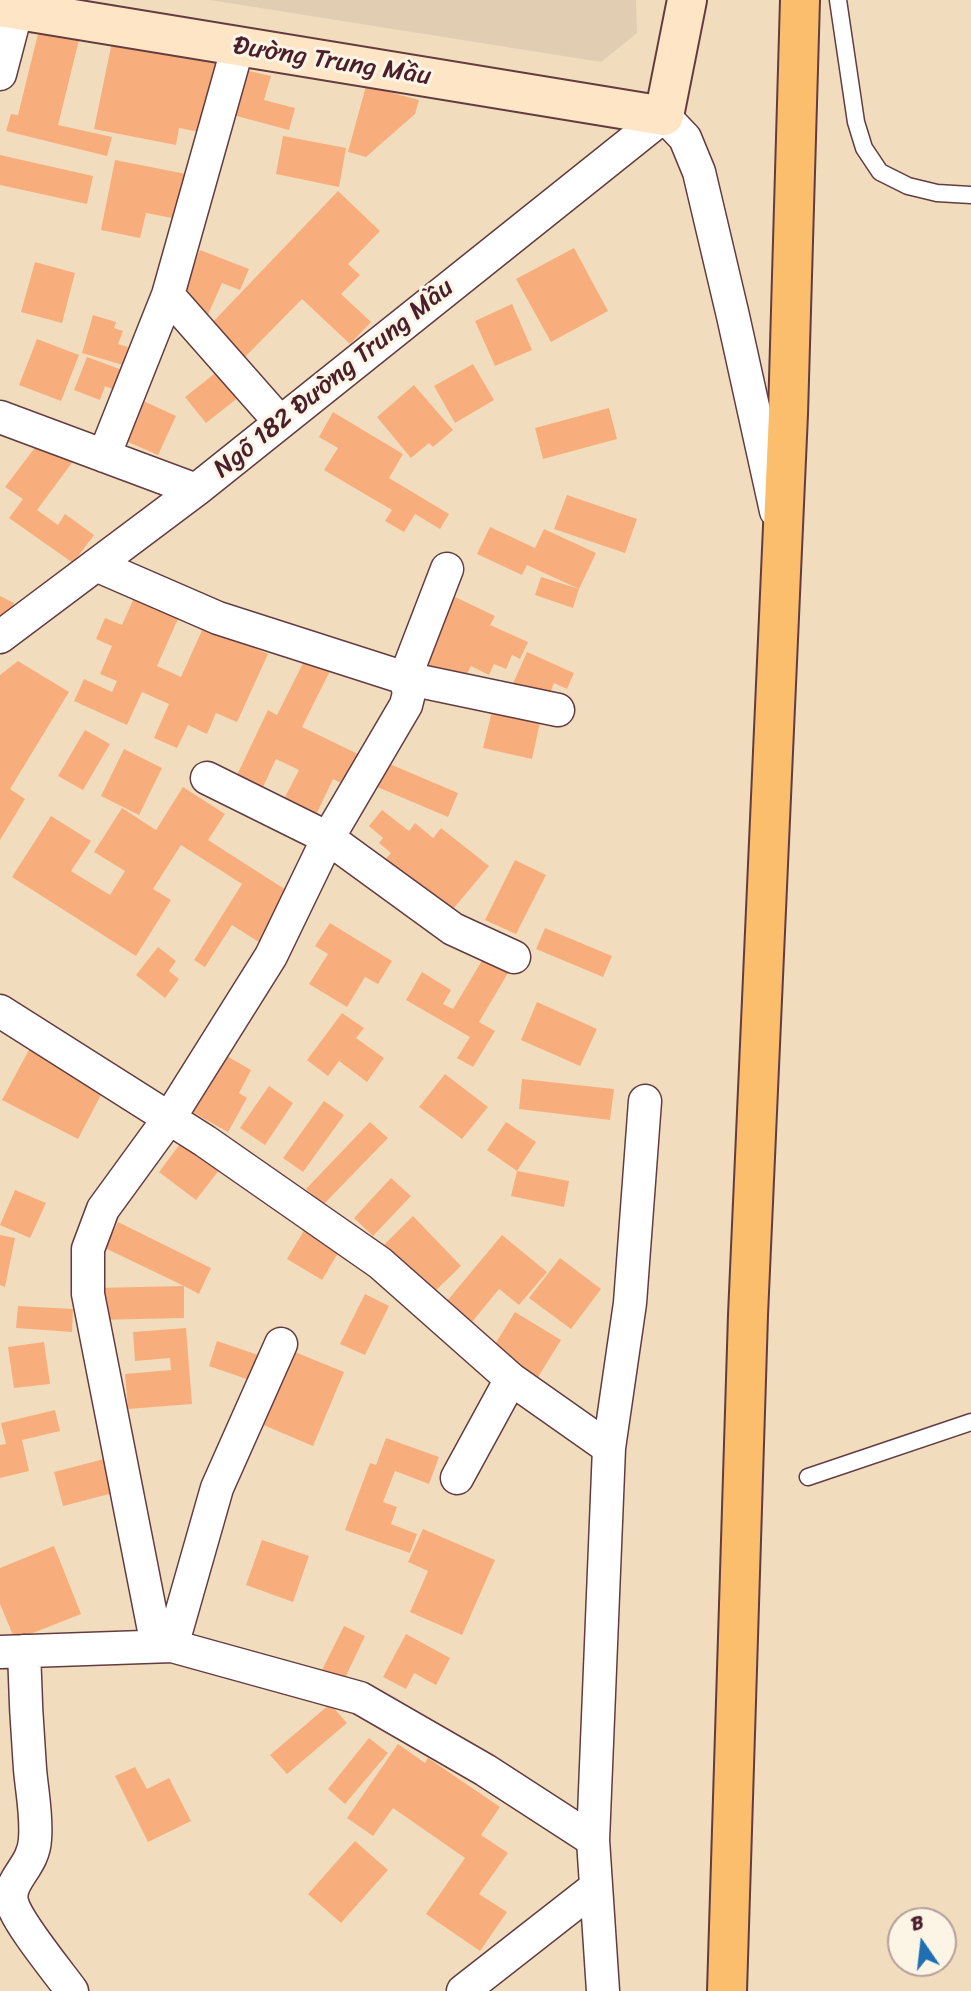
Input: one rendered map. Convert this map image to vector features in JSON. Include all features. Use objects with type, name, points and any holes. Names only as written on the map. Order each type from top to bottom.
[{"type":"main road","points":[[664,116],[687,0]]},
{"type":"main road","points":[[727,1991],[749,1287],[783,546],[800,0]]},
{"type":"main road","name":"Đường Trung Mầu","points":[[8,8],[664,116]]},
{"type":"street","points":[[0,74],[8,8]]},
{"type":"street","points":[[104,456],[168,295],[238,46]]},
{"type":"street","name":"Ngõ 182 Đường Trung Mầu","points":[[0,637],[196,490],[664,116]]},
{"type":"street","points":[[664,116],[685,138],[699,172],[783,546]]},
{"type":"street","points":[[168,295],[280,422]]},
{"type":"street","points":[[0,417],[196,490]]},
{"type":"street","points":[[96,565],[218,618],[405,678],[558,710]]},
{"type":"street","points":[[165,1646],[88,1294],[88,1249],[103,1209],[170,1117],[271,956],[328,838],[406,705],[409,693],[405,678],[447,569]]},
{"type":"street","points":[[207,778],[328,838],[453,929],[514,957]]},
{"type":"street","points":[[0,1012],[170,1117],[380,1263],[511,1379],[609,1448]]},
{"type":"street","points":[[603,1991],[593,1840],[609,1448],[630,1303],[645,1101]]},
{"type":"street","points":[[165,1646],[217,1488],[281,1343]]},
{"type":"street","points":[[457,1478],[511,1379]]},
{"type":"street","points":[[72,1991],[20,1919],[6,1887],[31,1861],[36,1829],[29,1747],[12,1651],[165,1646],[360,1698],[485,1770],[593,1840]]},
{"type":"street","points":[[463,1991],[596,1887]]},
{"type":"lane","points":[[838,0],[856,122],[864,148],[880,172],[908,186],[937,193],[971,195]]},
{"type":"lane","points":[[808,1477],[971,1422]]},
{"type":"shaded area","points":[[210,0],[636,0],[637,33],[601,62]]},
{"type":"building","points":[[40,26],[80,36],[58,125],[112,137],[107,156],[6,131],[11,114],[18,115]]},
{"type":"building","points":[[113,37],[224,59],[209,134],[179,128],[176,145],[94,129]]},
{"type":"building","points":[[245,70],[271,76],[264,100],[295,108],[289,130],[233,115]]},
{"type":"building","points":[[366,86],[419,100],[415,114],[366,157],[348,152]]},
{"type":"building","points":[[283,136],[346,148],[339,187],[276,174]]},
{"type":"building","points":[[0,155],[93,176],[87,204],[0,185]]},
{"type":"building","points":[[115,160],[191,175],[183,220],[146,213],[140,238],[101,230]]},
{"type":"building","points":[[338,191],[380,231],[348,264],[360,275],[341,294],[371,322],[350,344],[302,299],[244,358],[210,325]]},
{"type":"building","points":[[574,248],[608,311],[551,342],[516,279]]},
{"type":"building","points":[[200,250],[249,269],[240,290],[222,283],[206,319],[183,292]]},
{"type":"building","points":[[35,262],[75,273],[62,323],[21,312]]},
{"type":"building","points":[[512,304],[532,350],[495,366],[475,321]]},
{"type":"building","points":[[93,315],[116,322],[114,328],[123,331],[118,344],[128,347],[123,365],[82,353]]},
{"type":"building","points":[[37,339],[79,355],[61,401],[19,385]]},
{"type":"building","points":[[87,357],[125,371],[117,391],[105,386],[100,400],[74,390]]},
{"type":"building","points":[[473,364],[494,400],[455,423],[434,386]]},
{"type":"building","points":[[223,367],[244,393],[206,423],[185,397]]},
{"type":"building","points":[[414,385],[453,430],[433,447],[429,443],[411,458],[377,417]]},
{"type":"building","points":[[137,398],[176,416],[158,455],[119,438]]},
{"type":"building","points":[[609,408],[617,439],[543,459],[535,428]]},
{"type":"building","points":[[333,412],[403,454],[389,478],[449,514],[440,529],[415,514],[404,532],[385,521],[392,510],[324,470],[338,448],[319,437]]},
{"type":"building","points":[[43,437],[74,460],[37,510],[58,525],[65,514],[94,535],[73,563],[9,518],[23,499],[5,487]]},
{"type":"building","points":[[567,495],[637,519],[625,553],[554,529]]},
{"type":"building","points":[[490,527],[535,548],[544,529],[596,553],[579,589],[527,565],[522,575],[477,554]]},
{"type":"building","points":[[541,577],[579,589],[573,608],[535,595]]},
{"type":"building","points":[[137,591],[182,610],[157,666],[181,677],[204,626],[268,654],[237,722],[216,713],[207,734],[188,725],[177,748],[154,738],[169,704],[142,692],[127,725],[74,701],[84,679],[112,692],[117,681],[100,674],[112,646],[96,639],[105,618],[122,625]]},
{"type":"building","points":[[451,595],[495,616],[490,625],[528,642],[520,659],[512,655],[506,669],[494,664],[489,675],[471,666],[461,686],[418,666]]},
{"type":"building","points":[[0,596],[14,603],[6,622],[0,620]]},
{"type":"building","points":[[527,652],[574,673],[567,689],[554,683],[550,693],[544,689],[539,701],[511,688]]},
{"type":"building","points":[[307,655],[332,667],[302,727],[360,755],[345,785],[333,779],[314,819],[282,803],[299,770],[276,759],[263,787],[237,775],[268,710],[277,715]]},
{"type":"building","points":[[18,661],[69,692],[10,789],[25,799],[0,840],[0,675]]},
{"type":"building","points":[[494,703],[542,713],[532,759],[483,748]]},
{"type":"building","points":[[85,730],[110,744],[83,790],[58,776]]},
{"type":"building","points":[[124,749],[162,768],[139,815],[101,796]]},
{"type":"building","points":[[385,762],[458,793],[448,817],[375,786]]},
{"type":"building","points":[[183,787],[225,814],[208,840],[297,897],[265,946],[232,925],[205,967],[194,960],[242,884],[181,845],[153,889],[171,900],[136,956],[12,877],[51,816],[91,841],[71,871],[110,895],[125,871],[94,852],[122,808],[156,830]]},
{"type":"building","points":[[382,810],[409,831],[415,823],[433,838],[441,828],[489,866],[449,914],[384,861],[391,853],[379,843],[383,838],[369,826]]},
{"type":"building","points":[[515,860],[546,875],[516,934],[485,920]]},
{"type":"building","points":[[330,923],[392,961],[378,984],[365,977],[347,1007],[309,984],[328,954],[315,946]]},
{"type":"building","points":[[545,928],[612,956],[603,977],[536,949]]},
{"type":"building","points":[[158,947],[176,961],[169,971],[179,979],[165,998],[136,975]]},
{"type":"building","points":[[483,959],[508,973],[479,1022],[495,1031],[473,1067],[457,1058],[470,1037],[406,1000],[422,972],[451,990],[443,1004],[453,1009]]},
{"type":"building","points":[[537,1002],[597,1029],[580,1066],[521,1040]]},
{"type":"building","points":[[342,1013],[364,1028],[356,1038],[384,1058],[367,1082],[339,1061],[328,1076],[307,1060]]},
{"type":"building","points":[[30,1048],[105,1087],[78,1139],[2,1100]]},
{"type":"building","points":[[225,1055],[251,1070],[239,1093],[247,1098],[228,1132],[192,1112]]},
{"type":"building","points":[[445,1074],[488,1107],[462,1139],[419,1107]]},
{"type":"building","points":[[522,1079],[614,1089],[610,1120],[519,1109]]},
{"type":"building","points":[[269,1086],[293,1103],[265,1145],[240,1128]]},
{"type":"building","points":[[324,1101],[344,1115],[303,1172],[283,1158]]},
{"type":"building","points":[[370,1122],[388,1138],[323,1205],[306,1189]]},
{"type":"building","points":[[506,1122],[536,1142],[517,1171],[487,1150]]},
{"type":"building","points":[[186,1136],[223,1165],[196,1200],[159,1172]]},
{"type":"building","points":[[517,1171],[569,1181],[564,1207],[511,1196]]},
{"type":"building","points":[[391,1178],[411,1196],[373,1236],[354,1218]]},
{"type":"building","points":[[15,1190],[46,1203],[30,1238],[0,1225]]},
{"type":"building","points":[[413,1216],[461,1266],[431,1295],[384,1245]]},
{"type":"building","points":[[118,1222],[211,1268],[199,1294],[105,1248]]},
{"type":"building","points":[[309,1222],[344,1243],[322,1280],[287,1259]]},
{"type":"building","points":[[0,1235],[15,1238],[5,1287],[0,1285]]},
{"type":"building","points":[[502,1235],[547,1272],[519,1305],[499,1289],[472,1322],[447,1301]]},
{"type":"building","points":[[560,1258],[601,1289],[571,1329],[529,1298]]},
{"type":"building","points":[[184,1286],[184,1318],[96,1320],[95,1288]]},
{"type":"building","points":[[365,1294],[389,1306],[365,1355],[340,1344]]},
{"type":"building","points":[[18,1306],[73,1309],[72,1332],[16,1328]]},
{"type":"building","points":[[515,1312],[561,1340],[538,1377],[492,1349]]},
{"type":"building","points":[[186,1328],[192,1404],[128,1409],[125,1374],[171,1370],[170,1358],[135,1361],[133,1332]]},
{"type":"building","points":[[217,1341],[264,1357],[255,1382],[209,1366]]},
{"type":"building","points":[[44,1342],[50,1384],[14,1388],[8,1347]]},
{"type":"building","points":[[285,1348],[344,1372],[313,1446],[254,1421]]},
{"type":"building","points":[[55,1410],[60,1431],[22,1440],[29,1471],[0,1478],[0,1445],[6,1444],[1,1423]]},
{"type":"building","points":[[386,1438],[439,1457],[429,1484],[395,1471],[383,1502],[397,1507],[391,1524],[417,1534],[410,1553],[345,1530],[370,1463],[376,1465]]},
{"type":"building","points":[[108,1458],[117,1492],[63,1506],[54,1472]]},
{"type":"building","points":[[423,1529],[495,1560],[462,1635],[410,1612],[428,1571],[408,1562]]},
{"type":"building","points":[[262,1540],[309,1556],[293,1602],[246,1585]]},
{"type":"building","points":[[54,1546],[81,1614],[15,1640],[0,1604],[0,1568]]},
{"type":"building","points":[[344,1626],[365,1636],[344,1680],[322,1670]]},
{"type":"building","points":[[406,1634],[450,1658],[436,1685],[414,1673],[406,1689],[383,1677]]},
{"type":"building","points":[[330,1704],[347,1723],[287,1774],[270,1755]]},
{"type":"building","points":[[369,1738],[388,1753],[345,1804],[328,1789]]},
{"type":"building","points":[[398,1744],[425,1763],[428,1758],[500,1807],[481,1835],[508,1853],[479,1894],[507,1912],[480,1951],[426,1914],[465,1858],[393,1808],[373,1836],[347,1818]]},
{"type":"building","points":[[135,1767],[147,1789],[169,1778],[191,1821],[148,1842],[115,1776]]},
{"type":"building","points":[[355,1841],[388,1870],[341,1923],[308,1894]]}]
